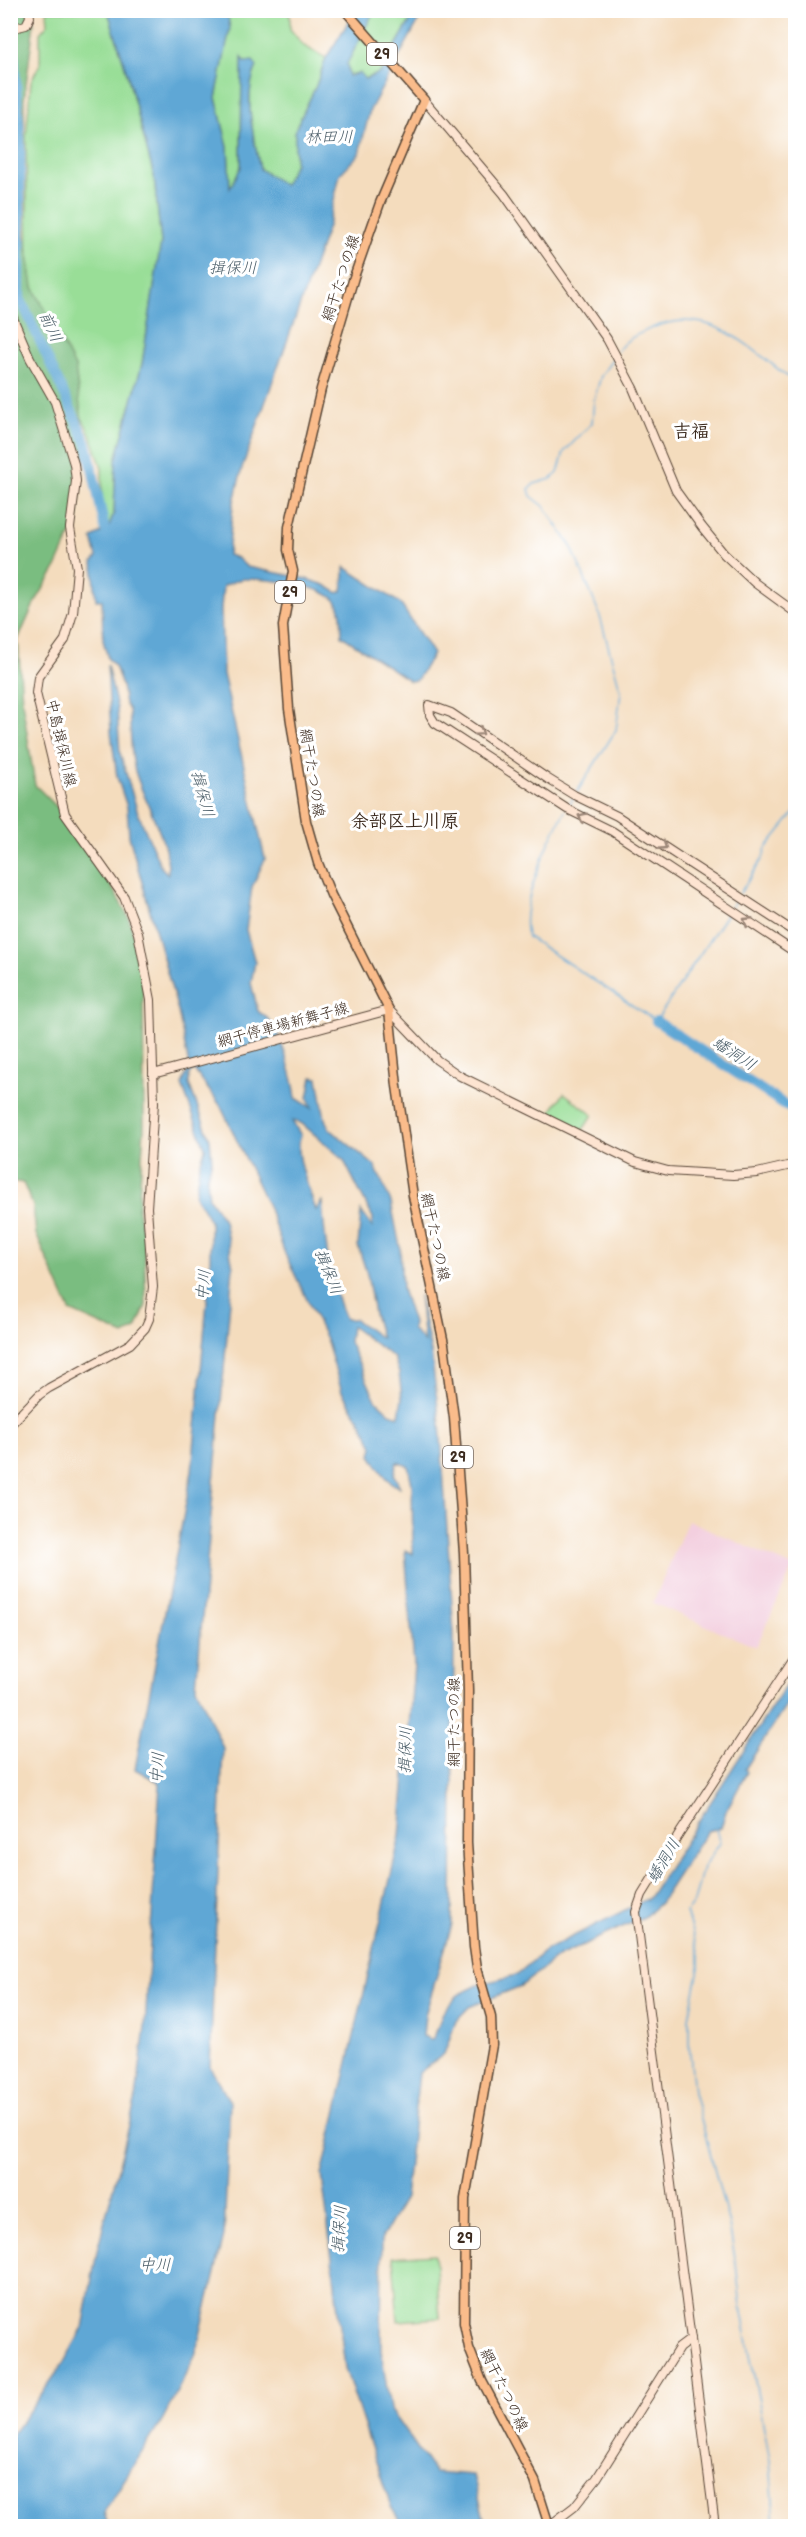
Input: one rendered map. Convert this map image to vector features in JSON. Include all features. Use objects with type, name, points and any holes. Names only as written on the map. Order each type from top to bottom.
[{"type":"main road","name":"29","points":[[345,10],[423,98]]},
{"type":"main road","name":"網干たつの線","points":[[423,98],[380,203],[354,277],[321,389],[289,527],[288,550],[294,571],[283,626],[289,709],[306,821],[331,895],[385,1011],[413,1196],[444,1344],[460,1478],[468,1691],[467,1843],[474,1947],[477,1968],[491,2017],[492,2045],[465,2199],[464,2323],[469,2348],[482,2381],[535,2481],[548,2523]]},
{"type":"street","points":[[10,29],[26,25],[30,17],[29,10]]},
{"type":"street","points":[[423,98],[504,194],[607,339],[633,388],[676,491],[702,527],[724,554],[755,583],[795,613]]},
{"type":"street","name":"中島揖保川線","points":[[10,311],[33,365],[55,402],[74,464],[76,481],[70,528],[77,568],[74,613],[65,640],[38,677],[36,693],[64,814],[114,880],[134,921],[150,989],[157,1073]]},
{"type":"street","points":[[795,933],[617,816],[566,790],[451,713],[429,705],[430,715],[435,723],[567,809],[612,831],[795,953]]},
{"type":"street","points":[[385,1011],[431,1054],[460,1076],[635,1162],[668,1171],[733,1175],[757,1173],[795,1164]]},
{"type":"street","name":"網干停車場新舞子線","points":[[157,1073],[385,1011]]},
{"type":"street","points":[[10,1425],[39,1395],[49,1388],[130,1344],[145,1328],[149,1319],[153,1287],[147,1208],[157,1073]]},
{"type":"street","points":[[715,2526],[636,1922],[637,1907],[642,1895],[795,1655]]},
{"type":"street","points":[[548,2523],[574,2507],[597,2478],[679,2348],[691,2339]]},
{"type":"shaded area","points":[[688,1520],[793,1567],[756,1647],[653,1603]]},
{"type":"green space","points":[[283,10],[290,14],[290,29],[304,46],[326,58],[316,86],[295,130],[295,163],[284,185],[260,169],[252,131],[250,104],[250,91],[257,66],[242,59],[241,167],[230,190],[228,147],[216,98],[229,28],[227,11]]},
{"type":"green space","points":[[10,11],[28,11],[34,23],[24,100],[25,234],[33,287],[75,367],[85,446],[77,521],[55,570],[34,604],[18,640],[22,701],[35,785],[58,808],[100,866],[129,918],[143,974],[144,1129],[138,1211],[144,1239],[146,1305],[136,1329],[124,1335],[70,1311],[36,1234],[33,1206],[23,1183],[11,1181]]},
{"type":"green space","points":[[47,11],[108,11],[154,177],[161,242],[142,364],[116,460],[114,512],[108,529],[102,529],[102,468],[92,438],[55,364],[28,270],[26,137],[31,81],[40,64],[40,33],[48,24]]},
{"type":"green space","points":[[374,11],[416,11],[380,73],[365,79],[349,76],[347,64]]},
{"type":"green space","points":[[564,1093],[593,1115],[582,1131],[548,1116]]},
{"type":"green space","points":[[435,2254],[440,2318],[398,2321],[393,2257]]},
{"type":"water","points":[[108,11],[227,11],[230,28],[216,98],[228,147],[230,188],[241,167],[242,57],[245,62],[253,61],[257,66],[250,91],[250,104],[252,131],[260,169],[284,185],[295,163],[295,130],[316,86],[326,58],[355,11],[374,11],[347,64],[349,76],[360,73],[365,79],[380,73],[416,11],[424,11],[370,110],[359,154],[340,174],[328,226],[242,468],[233,506],[228,555],[237,558],[247,567],[303,578],[325,585],[338,593],[342,591],[345,567],[400,603],[433,654],[417,680],[410,681],[342,636],[338,603],[327,595],[305,586],[279,581],[237,580],[223,586],[221,608],[223,674],[265,859],[252,887],[246,930],[255,962],[251,983],[258,1011],[269,1020],[278,1035],[290,1069],[296,1098],[312,1108],[308,1098],[312,1077],[318,1078],[325,1119],[330,1129],[375,1166],[391,1202],[400,1247],[402,1289],[413,1323],[412,1329],[424,1342],[419,1295],[431,1352],[440,1424],[454,1634],[452,1925],[425,2015],[423,2036],[434,2038],[443,2012],[458,1995],[478,1985],[516,1975],[546,1950],[649,1898],[795,1671],[795,1692],[745,1769],[747,1772],[726,1811],[721,1828],[707,1831],[660,1903],[644,1917],[559,1956],[521,1986],[469,2007],[456,2021],[444,2054],[419,2073],[405,2198],[382,2237],[381,2350],[390,2409],[434,2472],[473,2475],[486,2526],[403,2526],[391,2507],[345,2368],[322,2175],[400,1836],[414,1665],[405,1550],[413,1554],[412,1484],[408,1466],[397,1462],[394,1475],[400,1487],[387,1478],[371,1455],[373,1446],[342,1392],[326,1339],[285,1254],[268,1206],[220,1105],[194,1070],[189,1075],[189,1084],[210,1139],[212,1160],[207,1178],[209,1198],[224,1220],[233,1267],[196,1687],[223,1748],[210,2067],[230,2102],[224,2236],[195,2356],[163,2419],[104,2512],[108,2526],[11,2526],[11,2436],[63,2364],[83,2328],[97,2251],[136,2098],[145,2027],[160,1783],[135,1769],[192,1471],[210,1268],[210,1221],[195,1195],[205,1148],[182,1085],[189,1066],[178,1011],[129,836],[127,807],[117,777],[111,732],[107,665],[117,708],[120,753],[138,813],[161,867],[168,874],[168,862],[161,836],[135,771],[131,749],[129,710],[125,704],[115,666],[108,659],[103,640],[102,600],[96,600],[93,562],[97,557],[92,538],[108,529],[114,512],[116,460],[142,364],[161,242],[154,176]],"holes":[[[292,1121],[301,1123],[343,1159],[373,1218],[372,1227],[361,1211],[358,1246],[367,1274],[381,1338],[354,1319],[345,1319],[331,1276],[322,1201],[316,1210],[301,1161],[299,1151],[301,1135]],[[351,1326],[394,1358],[399,1373],[402,1398],[399,1416],[390,1413],[376,1400],[349,1342]]]},
{"type":"waterway","name":"前川","points":[[13,43],[20,138],[20,298],[87,444],[105,529],[115,541]]},
{"type":"waterway","points":[[618,351],[629,340],[652,328],[674,322],[693,321],[730,334],[796,383]]},
{"type":"waterway","points":[[577,792],[616,730],[621,692],[599,613],[572,548],[545,507],[531,496],[529,489],[534,484],[551,479],[558,473],[564,452],[592,423],[594,400],[601,376],[614,357]]},
{"type":"waterway","points":[[568,807],[573,798]]},
{"type":"waterway","points":[[565,811],[544,855],[531,892],[527,909],[528,937],[656,1021],[728,912]]},
{"type":"waterway","points":[[740,893],[763,858],[766,848],[796,811]]},
{"type":"waterway","points":[[732,906],[738,897]]},
{"type":"waterway","name":"蟠洞川","points":[[656,1021],[796,1112]]},
{"type":"waterway","points":[[716,1829],[720,1843],[703,1867],[694,1902],[686,1912],[699,1955],[699,1968],[689,2018],[689,2044],[694,2092],[729,2225],[736,2264],[741,2307],[770,2460],[775,2526]]},
{"type":"district","name":"吉福","points":[[691,431]]},
{"type":"district","name":"余部区上川原","points":[[405,821]]},
{"type":"water label","name":"林田川","points":[[329,137]]},
{"type":"water label","name":"揖保川","points":[[233,268]]},
{"type":"water label","name":"揖保川","points":[[202,794]]},
{"type":"water label","name":"揖保川","points":[[328,1272]]},
{"type":"water label","name":"中川","points":[[204,1285]]},
{"type":"water label","name":"揖保川","points":[[406,1750]]},
{"type":"water label","name":"中川","points":[[158,1768]]},
{"type":"water label","name":"揖保川","points":[[340,2229]]},
{"type":"water label","name":"中川","points":[[155,2265]]}]
